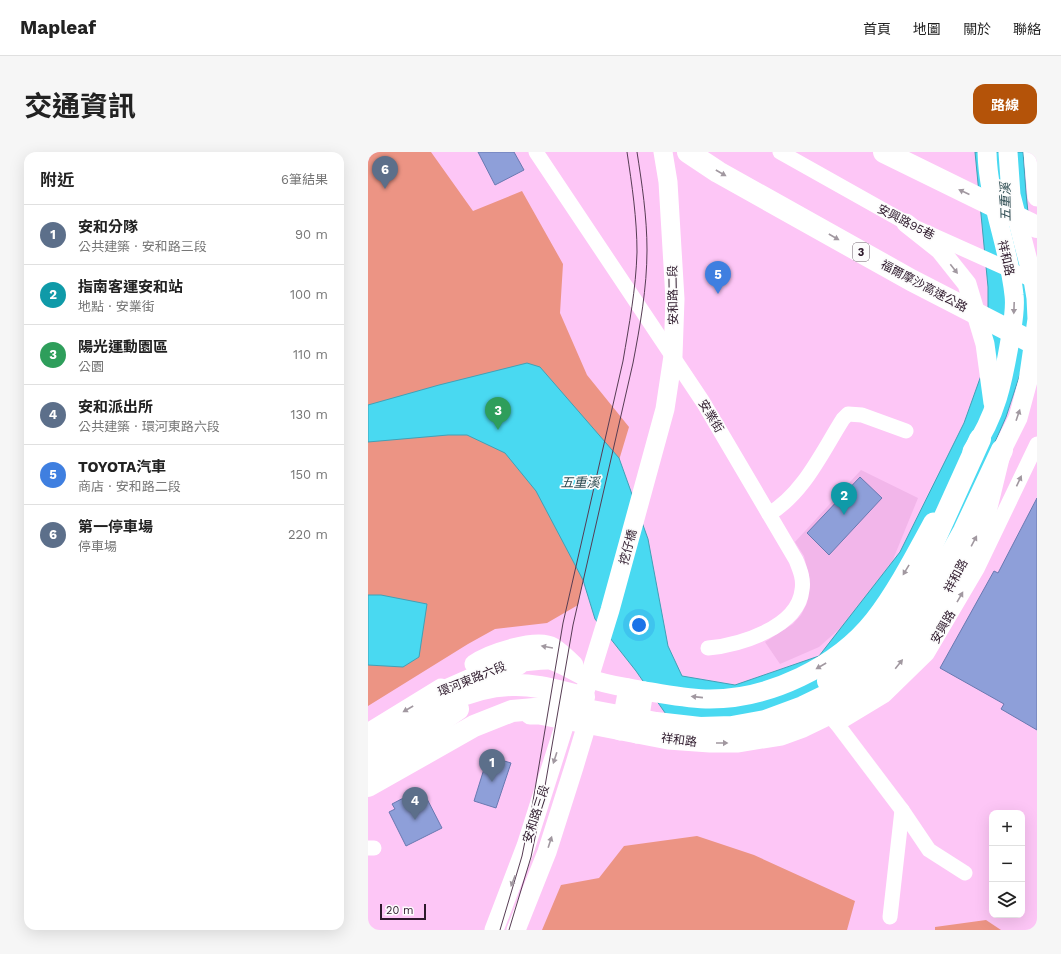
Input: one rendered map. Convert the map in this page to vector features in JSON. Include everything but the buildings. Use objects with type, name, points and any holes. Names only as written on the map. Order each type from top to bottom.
[{"type":"highway","name":"福爾摩沙高速公路","points":[[688,152],[718,172],[911,280],[1037,345]]},
{"type":"highway","points":[[884,152],[1037,227]]},
{"type":"highway","points":[[368,786],[474,726],[512,711],[557,707],[581,709],[656,723],[700,728],[732,727],[766,721],[803,707],[831,687],[865,656],[896,615],[919,574],[980,439]]},
{"type":"highway","points":[[368,748],[449,699],[484,688],[512,685],[529,686],[654,711],[686,716],[711,716],[766,709],[875,670],[899,643],[912,624],[964,531],[1002,450]]},
{"type":"highway","points":[[368,766],[490,678],[518,664]]},
{"type":"highway","points":[[368,753],[420,728],[482,692],[510,686],[582,701]]},
{"type":"main road","name":"安和路二段","points":[[658,438],[667,401],[673,356],[675,299],[668,182],[663,152]]},
{"type":"main road","name":"祥和路","points":[[589,678],[636,689],[710,699],[738,696],[776,688],[824,665],[853,641],[873,620],[907,569],[937,515],[957,474],[980,439],[994,411],[1004,376],[1014,315],[1014,296],[991,195],[988,152]]},
{"type":"main road","name":"祥和路","points":[[587,724],[668,740],[710,744],[737,744],[781,736],[833,719],[861,700],[884,681],[924,633],[984,524],[1002,450],[1018,418],[1028,382],[1037,319],[1033,270],[1011,195],[1008,152]]},
{"type":"main road","points":[[1033,152],[1037,197]]},
{"type":"main road","points":[[906,223],[940,250],[967,284],[985,344],[994,411]]},
{"type":"main road","name":"挖仔橋","points":[[596,656],[658,438]]},
{"type":"main road","name":"環河東路六段","points":[[368,733],[430,696],[477,662],[499,651],[530,645],[552,646],[589,678]]},
{"type":"main road","name":"安和路三段","points":[[494,930],[515,877],[543,795],[566,720],[582,701],[596,656]]},
{"type":"main road","name":"環河東路六段","points":[[430,696],[505,663],[518,664],[549,660],[589,678]]},
{"type":"main road","points":[[628,732],[636,689]]},
{"type":"main road","name":"安和路三段","points":[[516,930],[547,852],[587,724],[582,701]]},
{"type":"main road","points":[[368,791],[442,748],[488,723],[505,716],[539,715],[587,724]]},
{"type":"main road","points":[[543,795],[563,800]]},
{"type":"street","name":"安業街","points":[[536,152],[703,402],[796,560],[802,575],[803,590],[800,600],[785,620],[770,630],[738,642],[708,648]]},
{"type":"street","name":"安興路95巷","points":[[780,152],[795,156],[906,223],[1009,269],[1033,270]]},
{"type":"street","points":[[769,514],[779,508],[794,493],[823,454],[843,418],[848,414],[862,415],[906,431]]},
{"type":"street","name":"安興路","points":[[833,719],[885,695],[927,654],[977,569],[1037,444]]},
{"type":"street","points":[[833,719],[902,810],[929,850],[964,873]]},
{"type":"street","points":[[890,917],[902,810]]},
{"type":"shaded area","points":[[368,152],[431,152],[473,211],[522,191],[563,264],[560,313],[587,375],[629,427],[583,580],[578,605],[547,623],[495,629],[368,706]]},
{"type":"shaded area","points":[[861,470],[918,498],[892,562],[846,623],[819,647],[780,664],[765,642],[793,624],[801,615],[807,603],[809,591],[809,576],[804,556],[795,542]]},
{"type":"shaded area","points":[[697,836],[754,855],[855,901],[847,930],[542,930],[561,885],[599,878],[624,846]]},
{"type":"shaded area","points":[[986,920],[1001,930],[935,930],[935,927]]},
{"type":"water","name":"五重溪","points":[[975,152],[1023,152],[1037,299],[1037,322],[1006,417],[914,627],[780,737],[670,720],[636,671],[595,619],[583,580],[536,491],[505,453],[467,435],[448,435],[368,442],[368,405],[439,385],[527,363],[540,367],[619,458],[648,539],[668,646],[682,676],[735,685],[819,656],[900,552],[964,423],[988,356],[988,287]]},
{"type":"water","points":[[368,595],[381,595],[427,604],[419,657],[403,667],[368,665]]},
{"type":"tram line","points":[[500,930],[522,856],[532,807],[563,623],[623,361],[630,320],[635,280],[637,240],[627,152]]},
{"type":"tram line","points":[[509,930],[531,857],[541,809],[573,625],[633,363],[641,321],[646,278],[647,238],[644,201],[637,152]]},
{"type":"place","name":"第一停車場","points":[[385,189]]},
{"type":"place","name":"TOYOTA汽車","points":[[718,294]]},
{"type":"place","name":"陽光運動園區","points":[[498,430]]},
{"type":"place","name":"指南客運安和站","points":[[844,515]]},
{"type":"place","name":"安和分隊","points":[[492,782]]},
{"type":"place","name":"安和派出所","points":[[415,820]]}]
